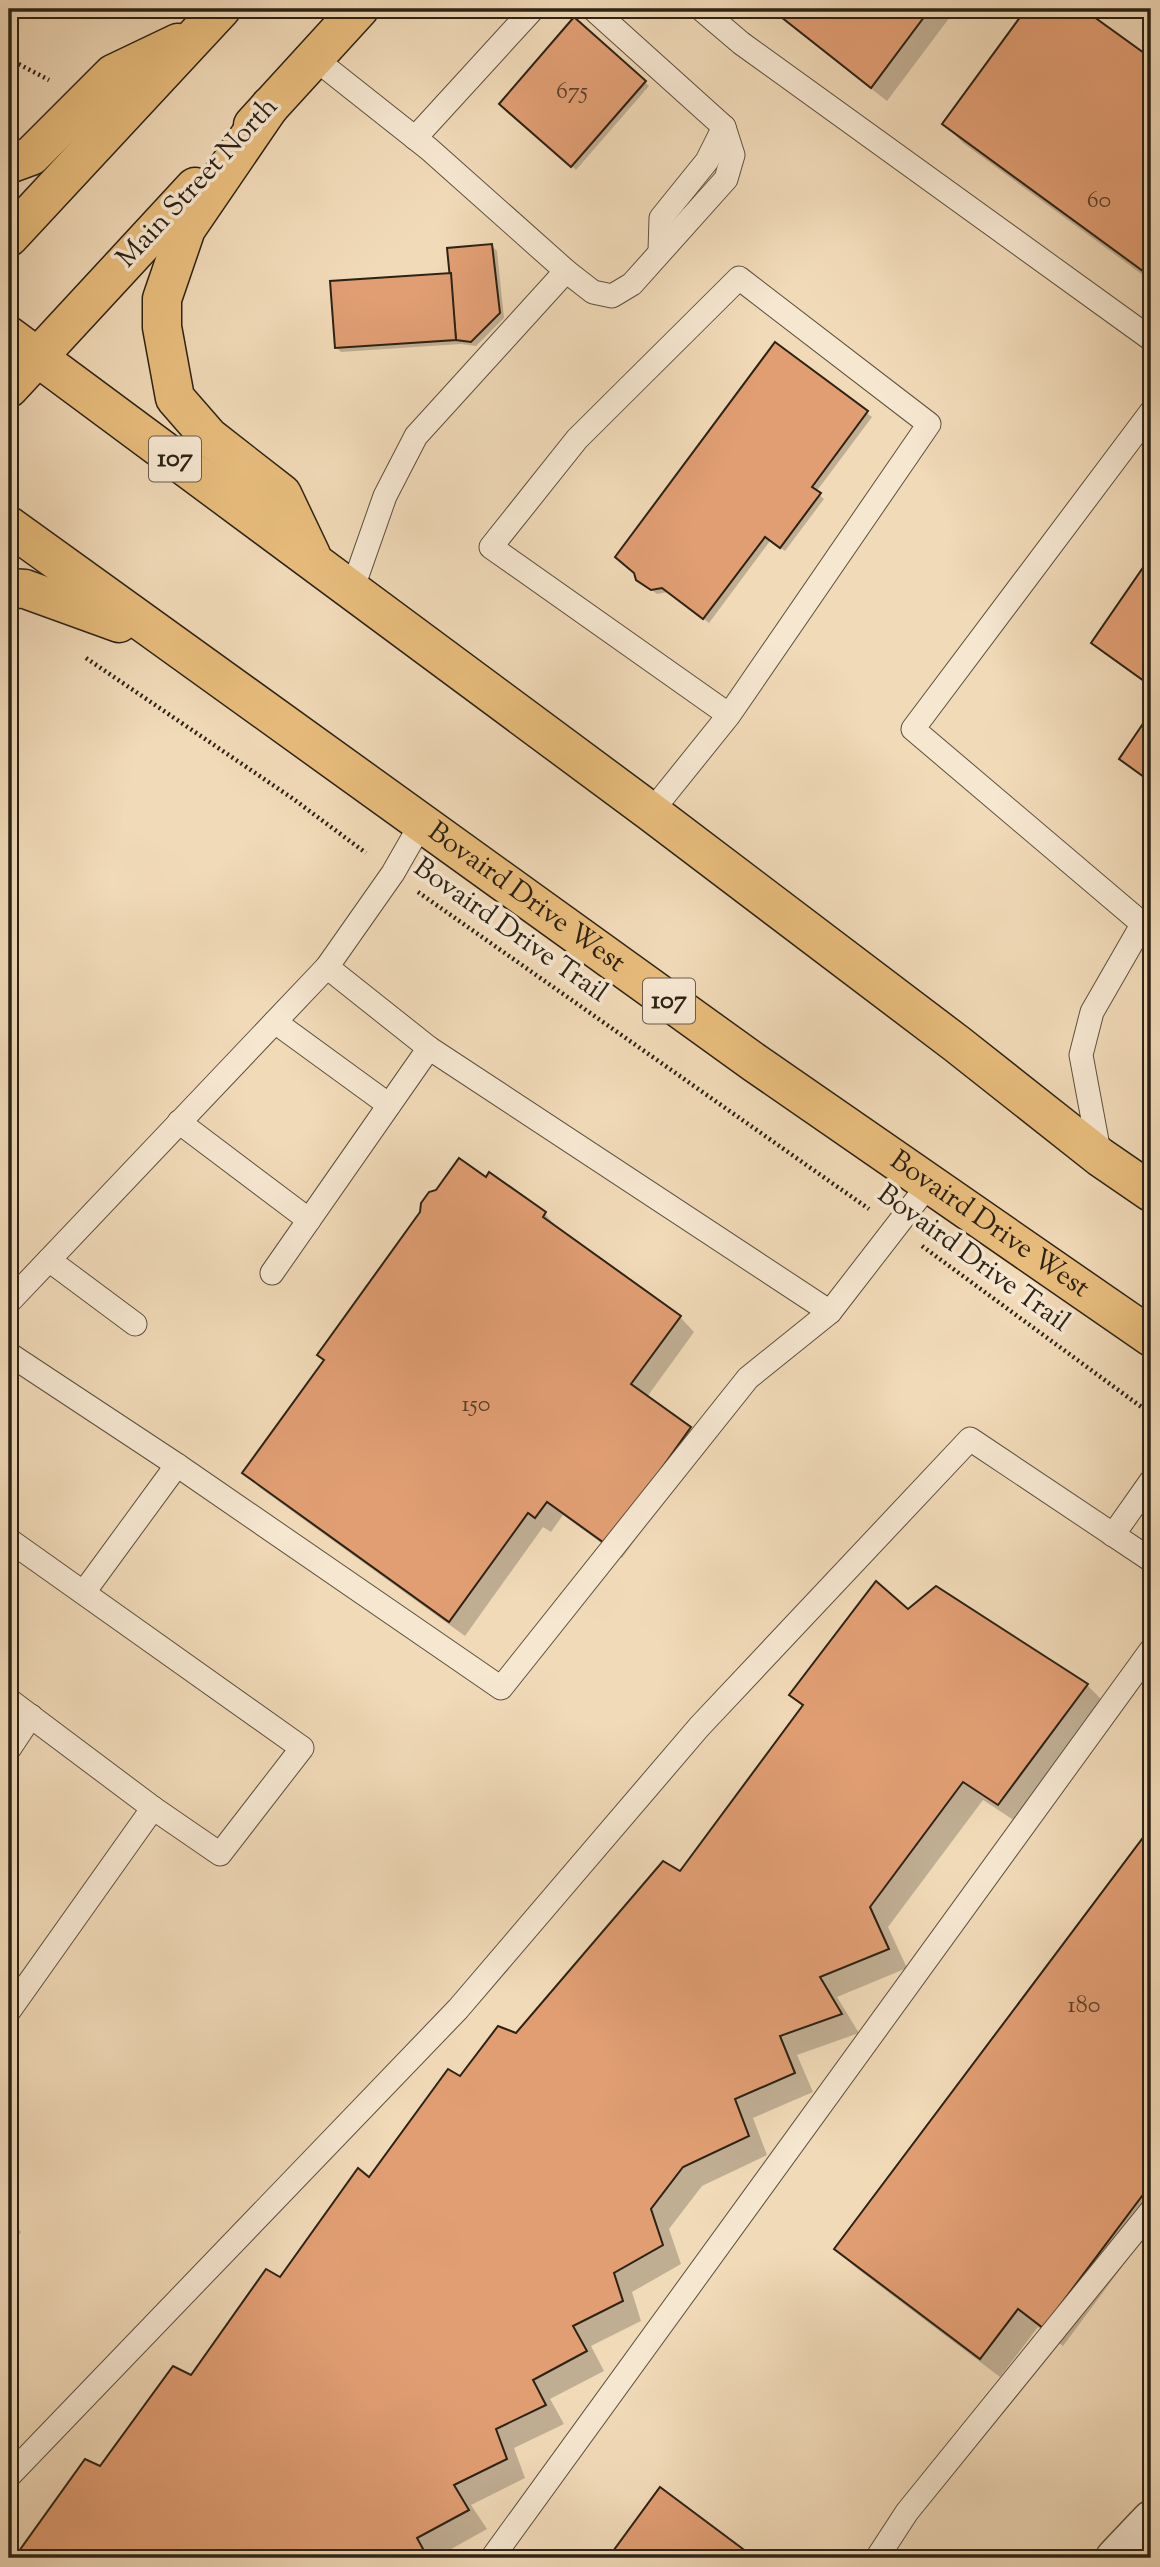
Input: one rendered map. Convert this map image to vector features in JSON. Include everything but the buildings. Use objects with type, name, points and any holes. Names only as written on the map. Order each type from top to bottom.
[{"type":"main road","name":"Main Street North","points":[[9,388],[23,346],[270,106],[359,9]]},
{"type":"main road","points":[[9,164],[31,156],[113,74],[208,22]]},
{"type":"main road","points":[[9,237],[208,22]]},
{"type":"main road","points":[[270,106],[186,229],[162,299],[162,327],[175,398],[209,437],[282,494],[313,560]]},
{"type":"main road","name":"107","points":[[23,346],[651,812],[957,1044],[1100,1157],[1151,1192]]},
{"type":"main road","name":"Bovaird Drive West","points":[[9,526],[421,824],[929,1184],[1151,1337]]},
{"type":"main road","points":[[9,588],[25,589],[104,616],[191,660]]},
{"type":"street","points":[[1115,2558],[1151,2520]]},
{"type":"lane","points":[[415,138],[533,9]]},
{"type":"lane","points":[[314,58],[415,138],[566,271],[593,292],[612,296],[632,284],[660,251],[661,218],[707,161],[724,127],[593,9]]},
{"type":"lane","points":[[701,9],[741,43],[1151,339]]},
{"type":"lane","points":[[352,590],[385,496],[416,436],[566,271]]},
{"type":"lane","points":[[651,812],[729,715],[929,424],[739,278],[577,439],[491,547],[729,715]]},
{"type":"lane","points":[[1100,1157],[1081,1055],[1092,1012],[1147,928],[913,729],[1151,412]]},
{"type":"lane","points":[[9,1302],[327,967],[393,873],[421,824]]},
{"type":"lane","points":[[327,967],[429,1048],[830,1312]]},
{"type":"lane","points":[[275,1022],[389,1105]]},
{"type":"lane","points":[[272,1273],[429,1048]]},
{"type":"lane","points":[[179,1122],[309,1220]]},
{"type":"lane","points":[[9,1354],[177,1465],[501,1688],[748,1378],[830,1312],[929,1184]]},
{"type":"lane","points":[[49,1259],[135,1324]]},
{"type":"lane","points":[[9,2476],[458,2009],[699,1727],[970,1439],[1151,1560]]},
{"type":"lane","points":[[84,1592],[177,1465]]},
{"type":"lane","points":[[1112,1535],[1151,1481]]},
{"type":"lane","points":[[9,1540],[302,1748],[220,1854],[153,1808],[9,1700]]},
{"type":"lane","points":[[492,2558],[1151,1650]]},
{"type":"lane","points":[[9,1749],[31,1716]]},
{"type":"lane","points":[[9,2011],[153,1808]]},
{"type":"lane","points":[[877,2558],[907,2512],[1151,2211]]},
{"type":"path","points":[[9,60],[56,83]]},
{"type":"path","name":"Bovaird Drive Trail","points":[[78,652],[292,798],[393,873],[969,1278],[1151,1414]]}]
